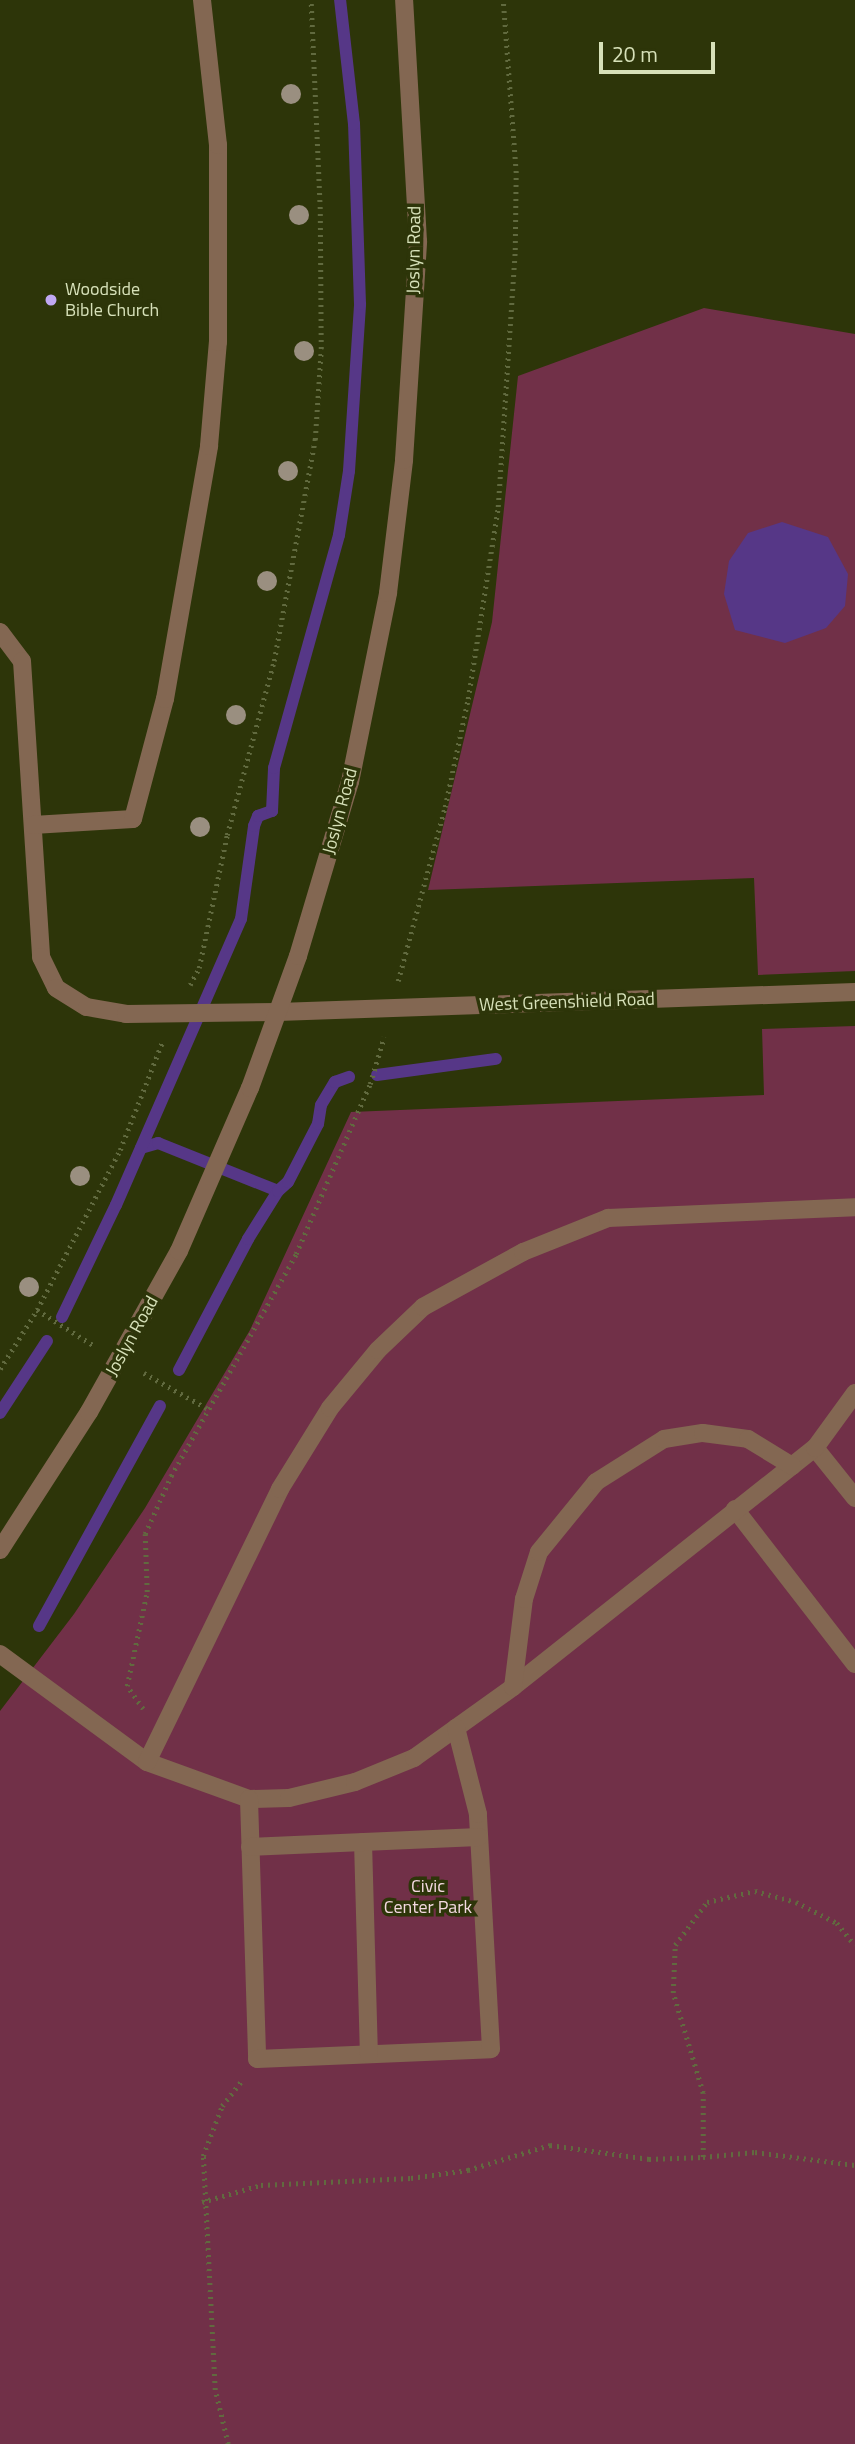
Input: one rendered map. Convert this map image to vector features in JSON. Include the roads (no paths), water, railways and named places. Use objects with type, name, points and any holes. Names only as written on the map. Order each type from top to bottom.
[{"type":"street","points":[[33,825],[133,819],[166,699],[209,446],[218,342],[218,145],[202,0]]},
{"type":"street","name":"Joslyn Road","points":[[0,1549],[89,1412],[179,1251],[250,1088],[278,1012],[350,782],[388,593],[398,513],[418,241],[404,0]]},
{"type":"street","name":"West Greenshield Road","points":[[0,632],[22,661],[41,957],[56,988],[87,1007],[126,1014],[176,1014],[855,992]]},
{"type":"street","points":[[147,1762],[294,1466],[330,1408],[378,1350],[423,1307],[523,1252],[608,1218],[855,1207]]},
{"type":"street","points":[[0,1654],[147,1762],[249,1799],[289,1798],[355,1782],[414,1758],[513,1687],[815,1448],[855,1393]]},
{"type":"street","points":[[513,1687],[524,1599],[538,1552],[596,1482],[664,1438],[703,1433],[748,1438],[792,1466]]},
{"type":"street","points":[[815,1448],[855,1498]]},
{"type":"street","points":[[735,1509],[855,1664]]},
{"type":"street","points":[[249,1799],[257,2059],[491,2049],[478,1814],[456,1728]]},
{"type":"street","points":[[250,1847],[479,1837]]},
{"type":"street","points":[[363,1842],[369,2054]]},
{"type":"waterway","points":[[62,1317],[116,1205],[241,919],[254,826],[258,816],[272,811],[274,768],[339,535],[349,471],[360,304],[354,124],[340,0]]},
{"type":"waterway","points":[[377,1075],[496,1059]]},
{"type":"waterway","points":[[179,1370],[248,1239],[278,1191],[288,1182],[318,1124],[321,1105],[335,1082],[349,1077]]},
{"type":"waterway","points":[[141,1148],[158,1143],[278,1191]]},
{"type":"waterway","points":[[0,1413],[47,1341]]},
{"type":"waterway","points":[[39,1626],[160,1406]]},
{"type":"place","name":"Woodside Bible Church","points":[[51,300]]},
{"type":"park label","name":"Civic Center Park","points":[[428,1897]]}]
